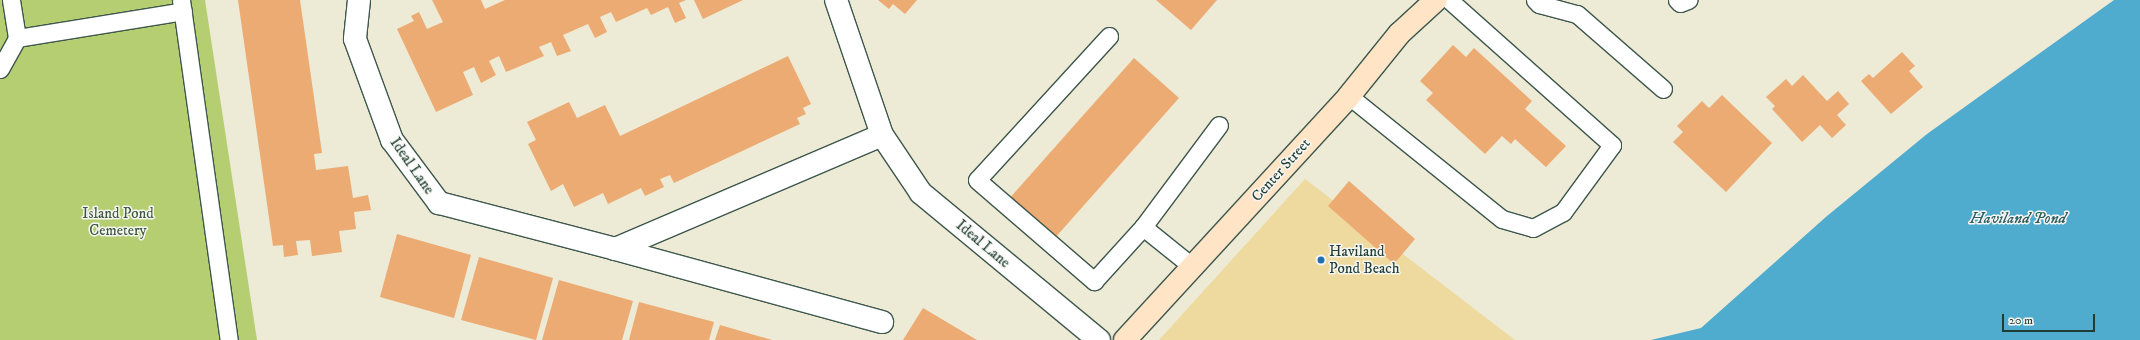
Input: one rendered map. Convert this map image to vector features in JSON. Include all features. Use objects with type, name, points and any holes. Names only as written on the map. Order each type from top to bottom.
[{"type":"main road","name":"Center Street","points":[[1125,340],[1349,96],[1399,34],[1436,0]]},
{"type":"street","name":"Ideal Lane","points":[[359,0],[355,39],[392,140],[439,203],[615,249],[882,322]]},
{"type":"street","name":"Ideal Lane","points":[[836,0],[882,135],[922,193],[1099,340]]},
{"type":"street","points":[[615,249],[882,135]]},
{"type":"lane","points":[[0,69],[18,38],[11,0]]},
{"type":"lane","points":[[1349,96],[1502,219],[1533,228],[1563,212],[1612,145],[1449,0]]},
{"type":"lane","points":[[1535,0],[1540,4],[1577,14],[1663,89]]},
{"type":"lane","points":[[1677,0],[1680,3],[1688,0]]},
{"type":"lane","points":[[18,38],[182,5],[229,340]]},
{"type":"lane","points":[[1109,36],[977,180],[1094,281],[1143,227],[1220,125]]},
{"type":"lane","points":[[1143,227],[1193,267]]},
{"type":"green space","name":"Island Pond Cemetery","points":[[0,0],[205,0],[257,340],[0,340]]},
{"type":"sand","name":"Haviland Pond Beach","points":[[1305,179],[1515,340],[1159,340]]},
{"type":"water","name":"Haviland Pond","points":[[2114,0],[2140,0],[2140,340],[1651,340],[1701,328],[1827,216],[1927,134]]},
{"type":"building","points":[[238,0],[300,0],[322,153],[314,154],[316,170],[348,166],[353,198],[368,195],[371,210],[354,212],[356,229],[339,231],[342,252],[312,256],[310,240],[296,241],[298,255],[284,257],[283,245],[273,246]]},
{"type":"building","points":[[432,0],[481,0],[485,9],[505,0],[686,0],[679,3],[686,18],[675,23],[668,7],[651,15],[647,8],[616,22],[611,12],[600,17],[607,32],[595,38],[588,24],[563,35],[571,51],[557,56],[551,42],[539,47],[544,56],[506,72],[499,56],[489,61],[496,75],[481,83],[474,67],[463,72],[473,95],[436,112],[397,29],[414,21],[411,16],[419,12],[427,29],[443,22]]},
{"type":"building","points":[[694,0],[743,0],[703,19]]},
{"type":"building","points":[[878,0],[917,0],[905,14],[893,4],[889,9]]},
{"type":"building","points":[[1156,0],[1217,0],[1191,30]]},
{"type":"building","points":[[1453,45],[1466,57],[1474,48],[1532,101],[1525,109],[1566,146],[1546,167],[1515,139],[1511,144],[1502,136],[1485,154],[1426,100],[1433,93],[1420,81]]},
{"type":"building","points":[[1902,52],[1915,66],[1909,71],[1923,87],[1891,114],[1861,81],[1869,74],[1873,78]]},
{"type":"building","points":[[788,56],[811,104],[803,108],[806,114],[797,118],[800,124],[674,183],[670,175],[660,179],[664,187],[645,196],[641,188],[608,204],[603,193],[574,207],[563,184],[551,191],[528,144],[536,140],[527,122],[569,102],[577,118],[605,105],[620,136]]},
{"type":"building","points":[[1134,58],[1179,98],[1054,239],[1009,199]]},
{"type":"building","points":[[1803,75],[1827,101],[1838,91],[1849,104],[1837,115],[1846,125],[1832,138],[1820,125],[1802,142],[1772,109],[1775,106],[1766,97],[1786,79],[1792,86]]},
{"type":"building","points":[[1722,95],[1772,143],[1726,192],[1673,142],[1683,132],[1677,126],[1702,101],[1709,108]]},
{"type":"building","points":[[1349,181],[1415,239],[1394,264],[1328,206]]},
{"type":"building","points":[[397,234],[471,255],[454,318],[380,297]]},
{"type":"building","points":[[479,257],[553,278],[536,340],[461,320]]},
{"type":"building","points":[[559,280],[633,301],[622,340],[542,340]]},
{"type":"building","points":[[639,302],[714,322],[709,340],[629,340]]},
{"type":"building","points":[[923,308],[977,340],[903,340]]},
{"type":"building","points":[[720,325],[772,340],[715,340]]},
{"type":"place","name":"Haviland Pond Beach","points":[[1321,260]]}]
